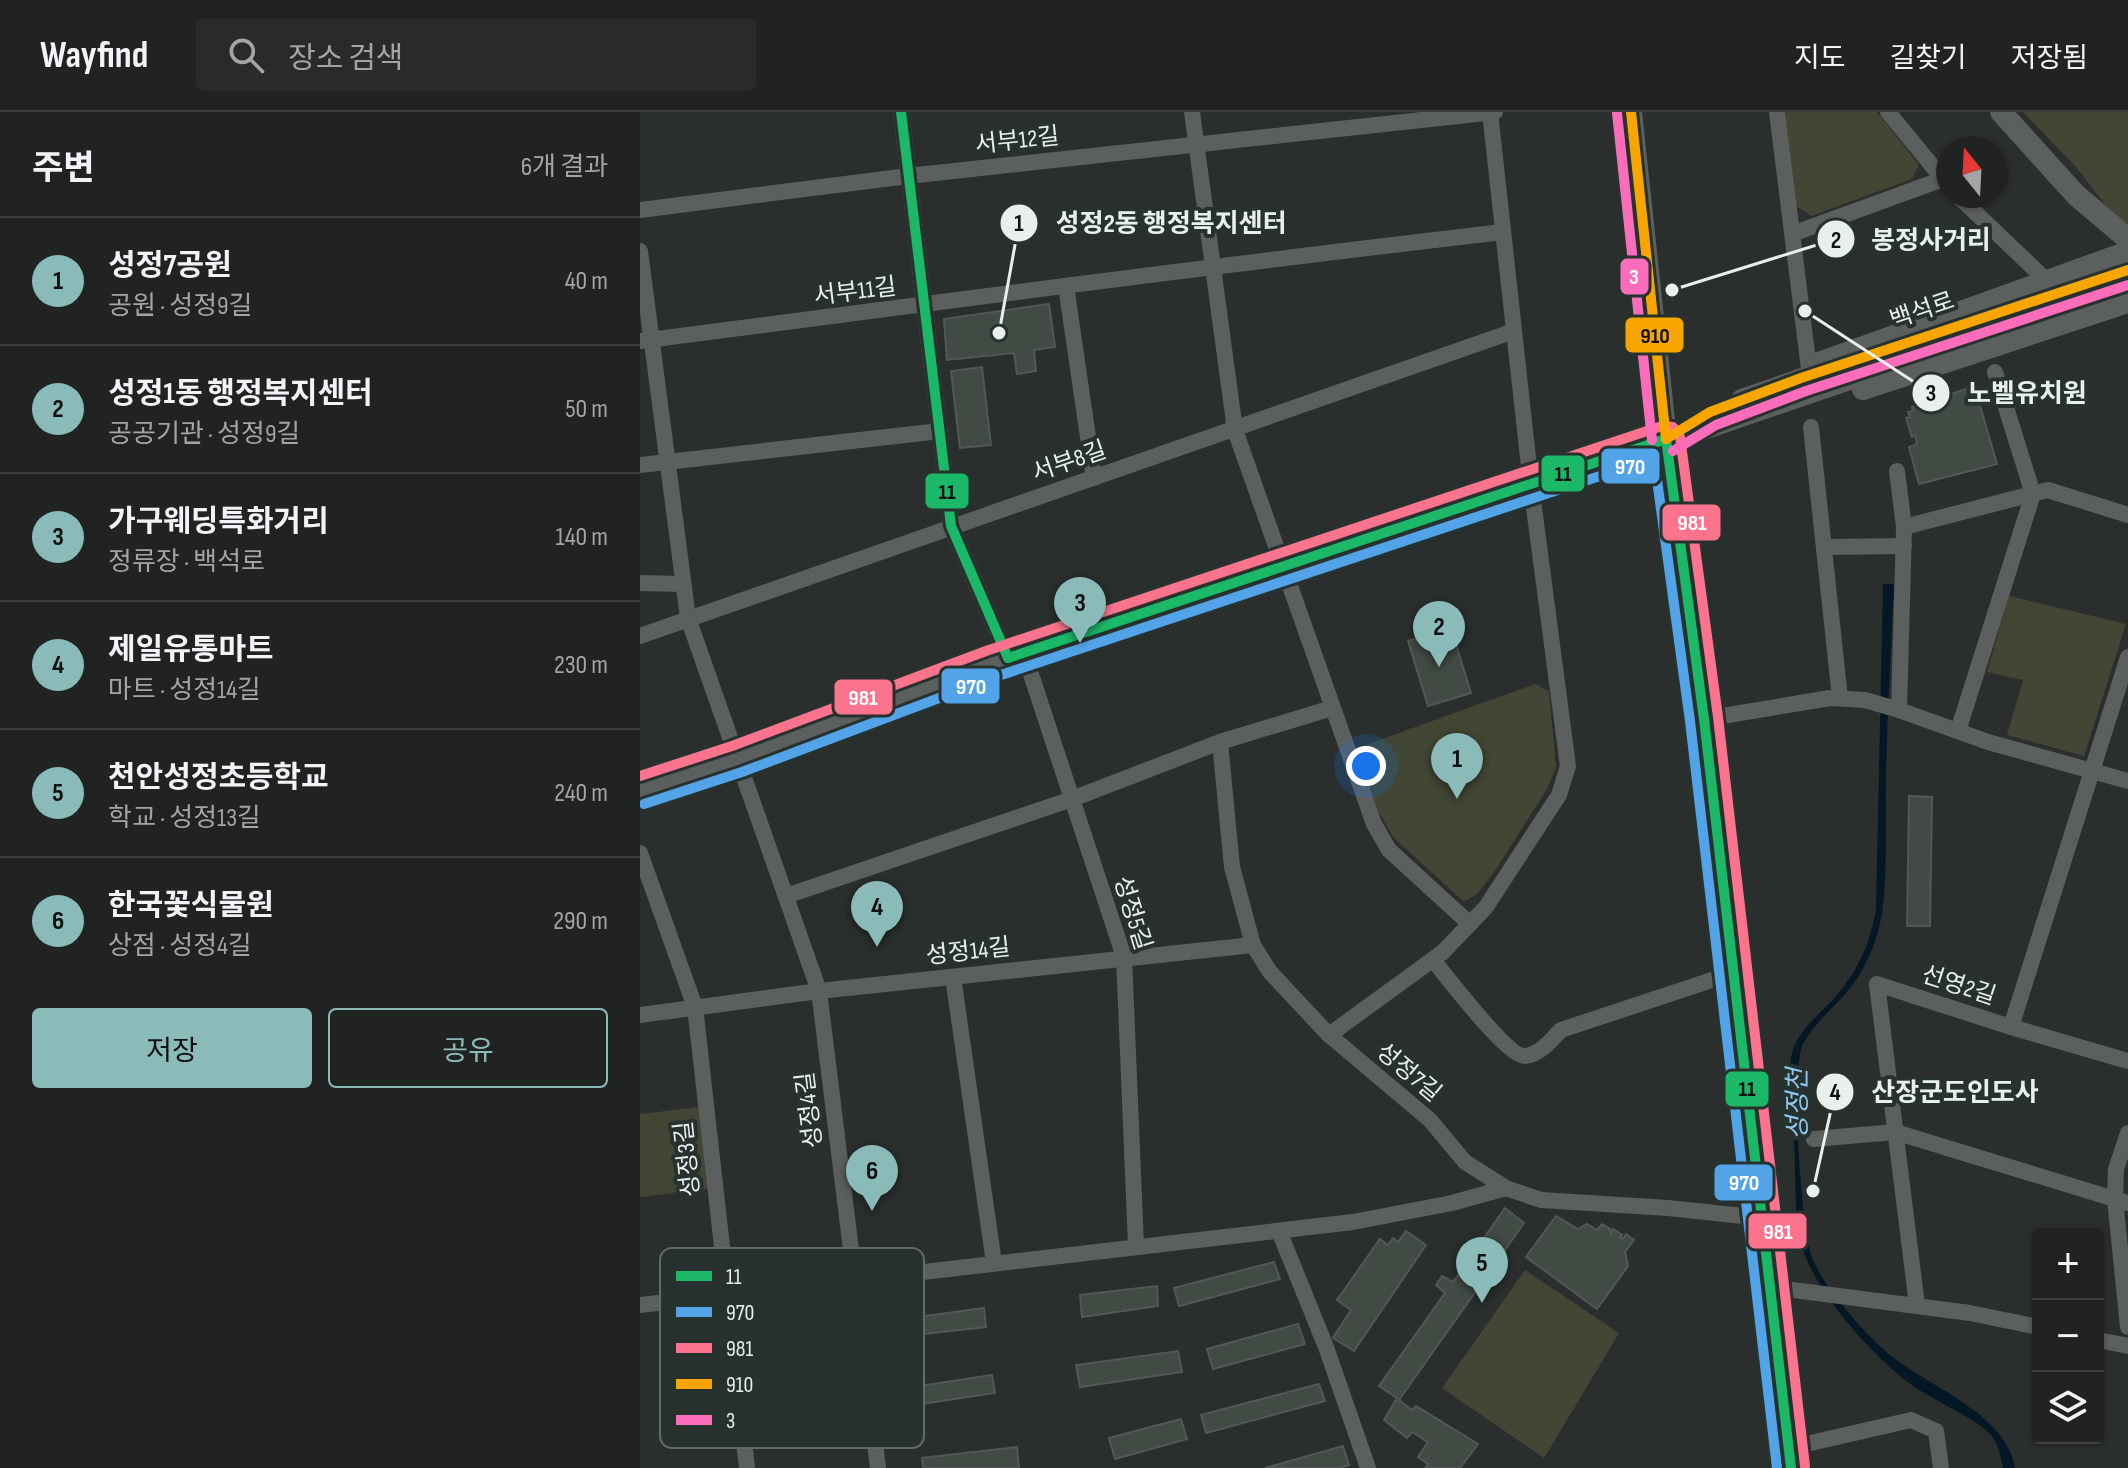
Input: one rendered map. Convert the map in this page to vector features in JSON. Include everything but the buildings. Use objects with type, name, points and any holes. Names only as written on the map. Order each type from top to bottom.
[{"type":"main road","points":[[1631,112],[1666,439],[1704,719],[1788,1463]]},
{"type":"main road","points":[[2001,112],[2076,195],[2128,239]]},
{"type":"main road","points":[[1804,380],[1815,363],[2128,252]]},
{"type":"main road","name":"백석로","points":[[640,791],[737,759],[1016,656],[1697,431],[1804,380],[2123,284]]},
{"type":"street","name":"성정5길","points":[[901,112],[951,526],[1016,656],[1072,799],[1124,957],[1136,1246]]},
{"type":"street","points":[[1192,112],[1235,430],[1374,824],[1389,850],[1470,924]]},
{"type":"street","name":"서부12길","points":[[640,210],[908,176],[1491,112]]},
{"type":"street","points":[[1329,1035],[1433,960],[1486,907],[1559,795],[1568,766],[1531,485],[1491,112]]},
{"type":"street","points":[[1777,112],[1792,234],[1804,380]]},
{"type":"street","points":[[1888,112],[1936,171]]},
{"type":"street","points":[[1792,234],[1936,185]]},
{"type":"street","points":[[1971,208],[2047,281]]},
{"type":"street","name":"서부11길","points":[[646,340],[1212,266],[1503,232]]},
{"type":"street","name":"성정4길","points":[[640,251],[646,340],[669,461],[688,618],[819,991],[850,1248]]},
{"type":"street","points":[[1066,286],[1094,478]]},
{"type":"street","name":"서부8길","points":[[640,636],[1514,331]]},
{"type":"street","points":[[1958,731],[2033,494],[1995,372]]},
{"type":"street","points":[[1811,427],[1840,698]]},
{"type":"street","points":[[640,465],[940,431]]},
{"type":"street","points":[[1897,471],[1904,527],[1899,710]]},
{"type":"street","points":[[1904,527],[2048,490],[2128,515]]},
{"type":"street","points":[[1825,547],[1904,546]]},
{"type":"street","points":[[640,583],[683,584]]},
{"type":"street","name":"선영2길","points":[[1917,1305],[1877,984],[2011,1027],[2128,657]]},
{"type":"street","points":[[1704,719],[1830,698],[1865,700],[1988,742],[2128,781]]},
{"type":"street","points":[[786,896],[1072,799],[1220,742],[1332,708]]},
{"type":"street","name":"성정7길","points":[[1220,742],[1232,867],[1253,945],[1270,972],[1329,1035],[1430,1120],[1465,1162],[1506,1188],[1541,1200],[1762,1218]]},
{"type":"street","name":"성정3길","points":[[640,853],[695,1007],[721,1248]]},
{"type":"street","name":"성정14길","points":[[640,1015],[819,991],[1253,945]]},
{"type":"street","points":[[1433,960],[1498,1038],[1516,1054],[1525,1056],[1541,1050],[1561,1030],[1733,973]]},
{"type":"street","points":[[953,977],[994,1263]]},
{"type":"street","points":[[2011,1027],[2128,1061]]},
{"type":"street","points":[[1814,1139],[1895,1132],[2121,1201]]},
{"type":"street","points":[[2128,1133],[2116,1169],[2121,1201],[2128,1327]]},
{"type":"street","points":[[924,1272],[1368,1219],[1452,1203],[1506,1188]]},
{"type":"street","points":[[1279,1231],[1326,1347],[1368,1468]]},
{"type":"street","points":[[1770,1287],[1917,1305],[2032,1326]]},
{"type":"street","points":[[640,1305],[660,1303]]},
{"type":"street","points":[[2104,1341],[2128,1346]]},
{"type":"street","points":[[1788,1463],[1911,1420],[1936,1431],[1941,1468]]},
{"type":"street","name":"성정3길","points":[[745,1448],[747,1468]]},
{"type":"street","name":"성정4길","points":[[875,1448],[878,1468]]},
{"type":"green space","points":[[1785,112],[1877,112],[1919,165],[1912,179],[1811,216],[1796,206]]},
{"type":"green space","points":[[2023,112],[2128,112],[2128,234],[2076,167]]},
{"type":"green space","points":[[2009,596],[2126,624],[2084,756],[2007,735],[2023,680],[1987,672]]},
{"type":"green space","points":[[1535,684],[1549,691],[1556,768],[1546,791],[1494,872],[1478,893],[1464,902],[1393,837],[1376,807],[1357,748]]},
{"type":"green space","points":[[699,1107],[708,1189],[640,1197],[640,1114]]},
{"type":"green space","points":[[1525,1270],[1619,1333],[1544,1458],[1442,1388]]},
{"type":"water","name":"성정천","points":[[1883,584],[1894,584],[1883,905],[1875,940],[1860,974],[1812,1030],[1803,1044],[1799,1059],[1797,1116],[1805,1218],[1813,1260],[1844,1308],[1884,1350],[1980,1415],[2008,1448],[2015,1468],[2003,1468],[1997,1446],[1988,1432],[1909,1383],[1859,1336],[1814,1275],[1799,1234],[1789,1086],[1792,1053],[1805,1029],[1836,996],[1857,966],[1871,933],[1876,909]]},
{"type":"transit line","name":"11","points":[[901,112],[951,526],[1008,658],[1666,439],[1704,719],[1791,1468]]},
{"type":"transit line","name":"910","points":[[1631,112],[1666,439]]},
{"type":"transit line","name":"3","points":[[1617,113],[1652,440]]},
{"type":"transit line","name":"910","points":[[1666,439],[1710,412],[1801,378],[2128,270]]},
{"type":"transit line","name":"3","points":[[1673,451],[1716,425],[1806,391],[2128,285]]},
{"type":"transit line","name":"981","points":[[640,776],[732,746],[986,651],[1662,426],[1673,427],[1680,437],[1718,717],[1805,1466]]},
{"type":"transit line","name":"970","points":[[644,804],[742,772],[995,677],[1654,458],[1690,721],[1777,1468]]},
{"type":"place","name":"봉정사거리","points":[[1672,290]]},
{"type":"place","name":"노벨유치원","points":[[1805,311]]},
{"type":"place","name":"성정2동 행정복지센터","points":[[999,333]]},
{"type":"place","name":"가구웨딩특화거리","points":[[1080,643]]},
{"type":"place","name":"성정1동 행정복지센터","points":[[1439,667]]},
{"type":"place","name":"성정7공원","points":[[1457,799]]},
{"type":"place","name":"제일유통마트","points":[[877,947]]},
{"type":"place","name":"산장군도인도사","points":[[1813,1191]]},
{"type":"place","name":"한국꽃식물원","points":[[872,1211]]},
{"type":"place","name":"천안성정초등학교","points":[[1482,1303]]}]
